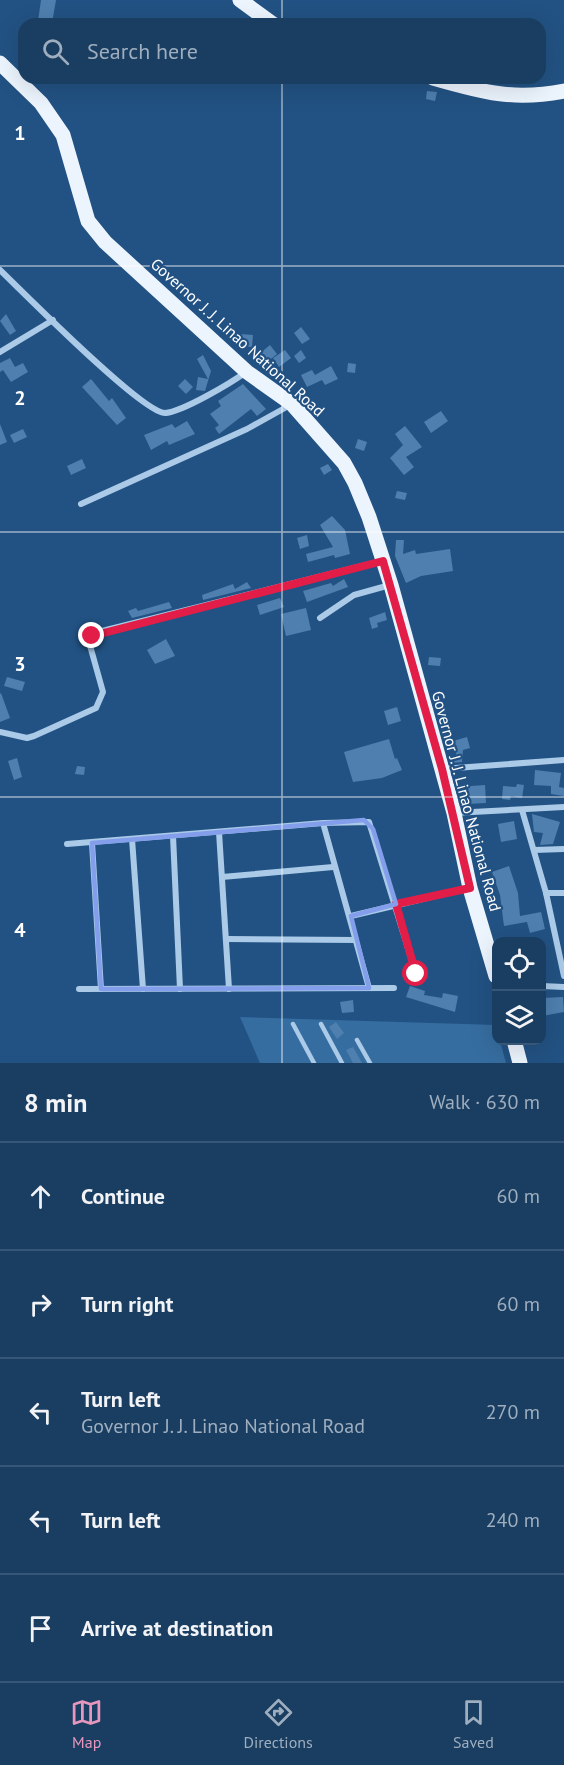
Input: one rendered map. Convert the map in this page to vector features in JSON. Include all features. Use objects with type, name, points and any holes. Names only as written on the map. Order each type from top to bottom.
[{"type":"main road","points":[[240,0],[265,18]]},
{"type":"main road","name":"Governor J. J. Linao National Road","points":[[0,63],[18,81]]},
{"type":"main road","name":"Governor J. J. Linao National Road","points":[[22,84],[41,103],[63,135],[88,221],[105,242],[247,372],[292,404],[344,463],[369,517],[391,585],[454,813],[470,888],[492,962]]},
{"type":"main road","points":[[457,84],[508,97],[539,96],[564,91]]},
{"type":"main road","points":[[515,1045],[520,1063]]},
{"type":"street","points":[[0,270],[122,387],[155,411],[170,412],[228,385],[247,372]]},
{"type":"street","points":[[0,352],[53,320]]},
{"type":"street","points":[[81,504],[247,429],[292,404]]},
{"type":"street","points":[[0,732],[27,738],[96,708],[103,692],[89,642],[92,636],[98,633],[383,561]]},
{"type":"street","points":[[320,618],[354,595],[391,585]]},
{"type":"street","points":[[442,769],[564,760]]},
{"type":"street","points":[[454,813],[564,807]]},
{"type":"street","points":[[522,810],[561,941],[564,976]]},
{"type":"street","points":[[68,844],[323,823],[369,822],[416,974]]},
{"type":"street","points":[[323,823],[333,867],[351,916],[369,988]]},
{"type":"street","points":[[219,832],[229,989]]},
{"type":"street","points":[[173,836],[180,989]]},
{"type":"street","points":[[132,839],[143,989]]},
{"type":"street","points":[[92,843],[101,989]]},
{"type":"street","points":[[534,850],[564,849]]},
{"type":"street","points":[[222,877],[333,867]]},
{"type":"street","points":[[351,916],[470,888]]},
{"type":"street","points":[[546,893],[564,893]]},
{"type":"street","points":[[226,939],[356,940]]},
{"type":"street","points":[[546,986],[564,987]]},
{"type":"street","points":[[79,989],[394,988]]},
{"type":"lane","points":[[293,1024],[314,1063]]},
{"type":"lane","points":[[321,1024],[342,1063]]},
{"type":"lane","points":[[357,1040],[370,1063]]},
{"type":"highlighted area","points":[[364,820],[373,829],[396,904],[351,916],[369,988],[101,989],[92,843]]},
{"type":"shaded area","points":[[240,1017],[492,1025],[492,1045],[501,1045],[506,1063],[260,1063]]},
{"type":"building","points":[[41,0],[56,0],[53,18],[38,18]]},
{"type":"building","points":[[427,91],[437,92],[435,101],[426,99]]},
{"type":"building","points":[[6,314],[16,331],[10,335],[0,321]]},
{"type":"building","points":[[301,327],[310,339],[302,344],[294,333]]},
{"type":"building","points":[[241,334],[253,335],[252,347],[240,346]]},
{"type":"building","points":[[270,345],[277,354],[266,363],[259,354]]},
{"type":"building","points":[[285,350],[291,358],[279,367],[273,358]]},
{"type":"building","points":[[301,350],[306,358],[299,363],[294,356]]},
{"type":"building","points":[[203,355],[211,371],[205,391],[196,390],[198,377],[208,379],[197,359]]},
{"type":"building","points":[[10,358],[15,367],[23,363],[28,372],[11,382],[3,370],[0,372],[0,363]]},
{"type":"building","points":[[348,363],[356,364],[355,373],[347,372]]},
{"type":"building","points":[[331,366],[338,379],[325,385],[322,380],[307,387],[301,375],[312,370],[315,375]]},
{"type":"building","points":[[91,379],[109,401],[112,398],[126,418],[117,425],[82,387]]},
{"type":"building","points":[[185,379],[193,387],[186,394],[178,386]]},
{"type":"building","points":[[243,384],[266,409],[257,416],[251,409],[219,434],[215,428],[219,425],[210,414],[221,406],[218,401]]},
{"type":"building","points":[[441,411],[448,421],[431,433],[424,422]]},
{"type":"building","points":[[187,421],[195,434],[169,445],[167,441],[151,450],[144,435],[172,424],[175,428]]},
{"type":"building","points":[[0,424],[7,442],[0,445]]},
{"type":"building","points":[[405,426],[422,447],[406,457],[414,467],[404,475],[390,458],[403,445],[395,434]]},
{"type":"building","points":[[23,429],[27,437],[14,443],[10,435]]},
{"type":"building","points":[[358,439],[367,442],[364,451],[355,448]]},
{"type":"building","points":[[82,459],[86,468],[71,475],[67,466]]},
{"type":"building","points":[[328,464],[332,470],[324,475],[320,468]]},
{"type":"building","points":[[397,491],[407,493],[405,500],[395,498]]},
{"type":"building","points":[[332,516],[345,530],[350,554],[335,558],[334,555],[308,562],[306,554],[333,547],[320,525]]},
{"type":"building","points":[[307,535],[309,546],[300,549],[297,538]]},
{"type":"building","points":[[396,540],[404,540],[403,554],[415,550],[416,554],[450,549],[453,571],[421,576],[406,583],[395,556]]},
{"type":"building","points":[[344,579],[348,587],[307,602],[303,591],[331,583],[333,586]]},
{"type":"building","points":[[247,582],[251,588],[203,600],[202,595],[233,584],[235,589]]},
{"type":"building","points":[[280,598],[284,607],[260,615],[257,605]]},
{"type":"building","points":[[169,602],[172,608],[132,618],[128,611],[136,608],[138,611]]},
{"type":"building","points":[[306,608],[311,630],[286,636],[281,614]]},
{"type":"building","points":[[385,612],[387,620],[377,623],[378,627],[372,629],[369,618]]},
{"type":"building","points":[[166,639],[175,656],[155,664],[147,650]]},
{"type":"building","points":[[429,657],[441,658],[440,666],[428,665]]},
{"type":"building","points":[[7,677],[25,682],[22,691],[4,686]]},
{"type":"building","points":[[0,694],[10,718],[0,722]]},
{"type":"building","points":[[397,707],[401,721],[388,725],[384,711]]},
{"type":"building","points":[[467,737],[470,748],[463,750],[462,762],[450,763],[448,756],[457,757],[453,741]]},
{"type":"building","points":[[389,739],[395,759],[397,758],[402,770],[382,778],[353,782],[344,752]]},
{"type":"building","points":[[17,758],[22,777],[14,780],[8,761]]},
{"type":"building","points":[[77,766],[85,767],[84,775],[75,774]]},
{"type":"building","points":[[535,770],[561,773],[559,787],[564,788],[564,796],[551,794],[551,786],[534,785]]},
{"type":"building","points":[[517,784],[524,785],[522,798],[511,796],[510,800],[502,799],[503,786],[516,787]]},
{"type":"building","points":[[485,785],[486,803],[467,804],[467,798],[460,799],[457,787]]},
{"type":"building","points":[[532,814],[560,822],[553,844],[540,845],[543,833],[534,832]]},
{"type":"building","points":[[514,821],[517,839],[501,842],[498,824]]},
{"type":"building","points":[[509,866],[518,893],[520,916],[541,912],[545,929],[530,933],[527,922],[504,926],[500,895],[492,872]]},
{"type":"building","points":[[410,986],[425,991],[424,995],[442,998],[443,993],[458,996],[455,1012],[406,997]]},
{"type":"building","points":[[563,997],[564,1012],[546,1015],[546,998]]},
{"type":"building","points":[[353,1000],[354,1012],[342,1013],[340,1002]]},
{"type":"building","points":[[336,1022],[344,1033],[337,1039],[329,1027]]},
{"type":"building","points":[[353,1047],[362,1063],[353,1063],[346,1050]]},
{"type":"route","points":[[92,636],[383,561],[454,813],[470,888],[396,904],[416,974]]}]
